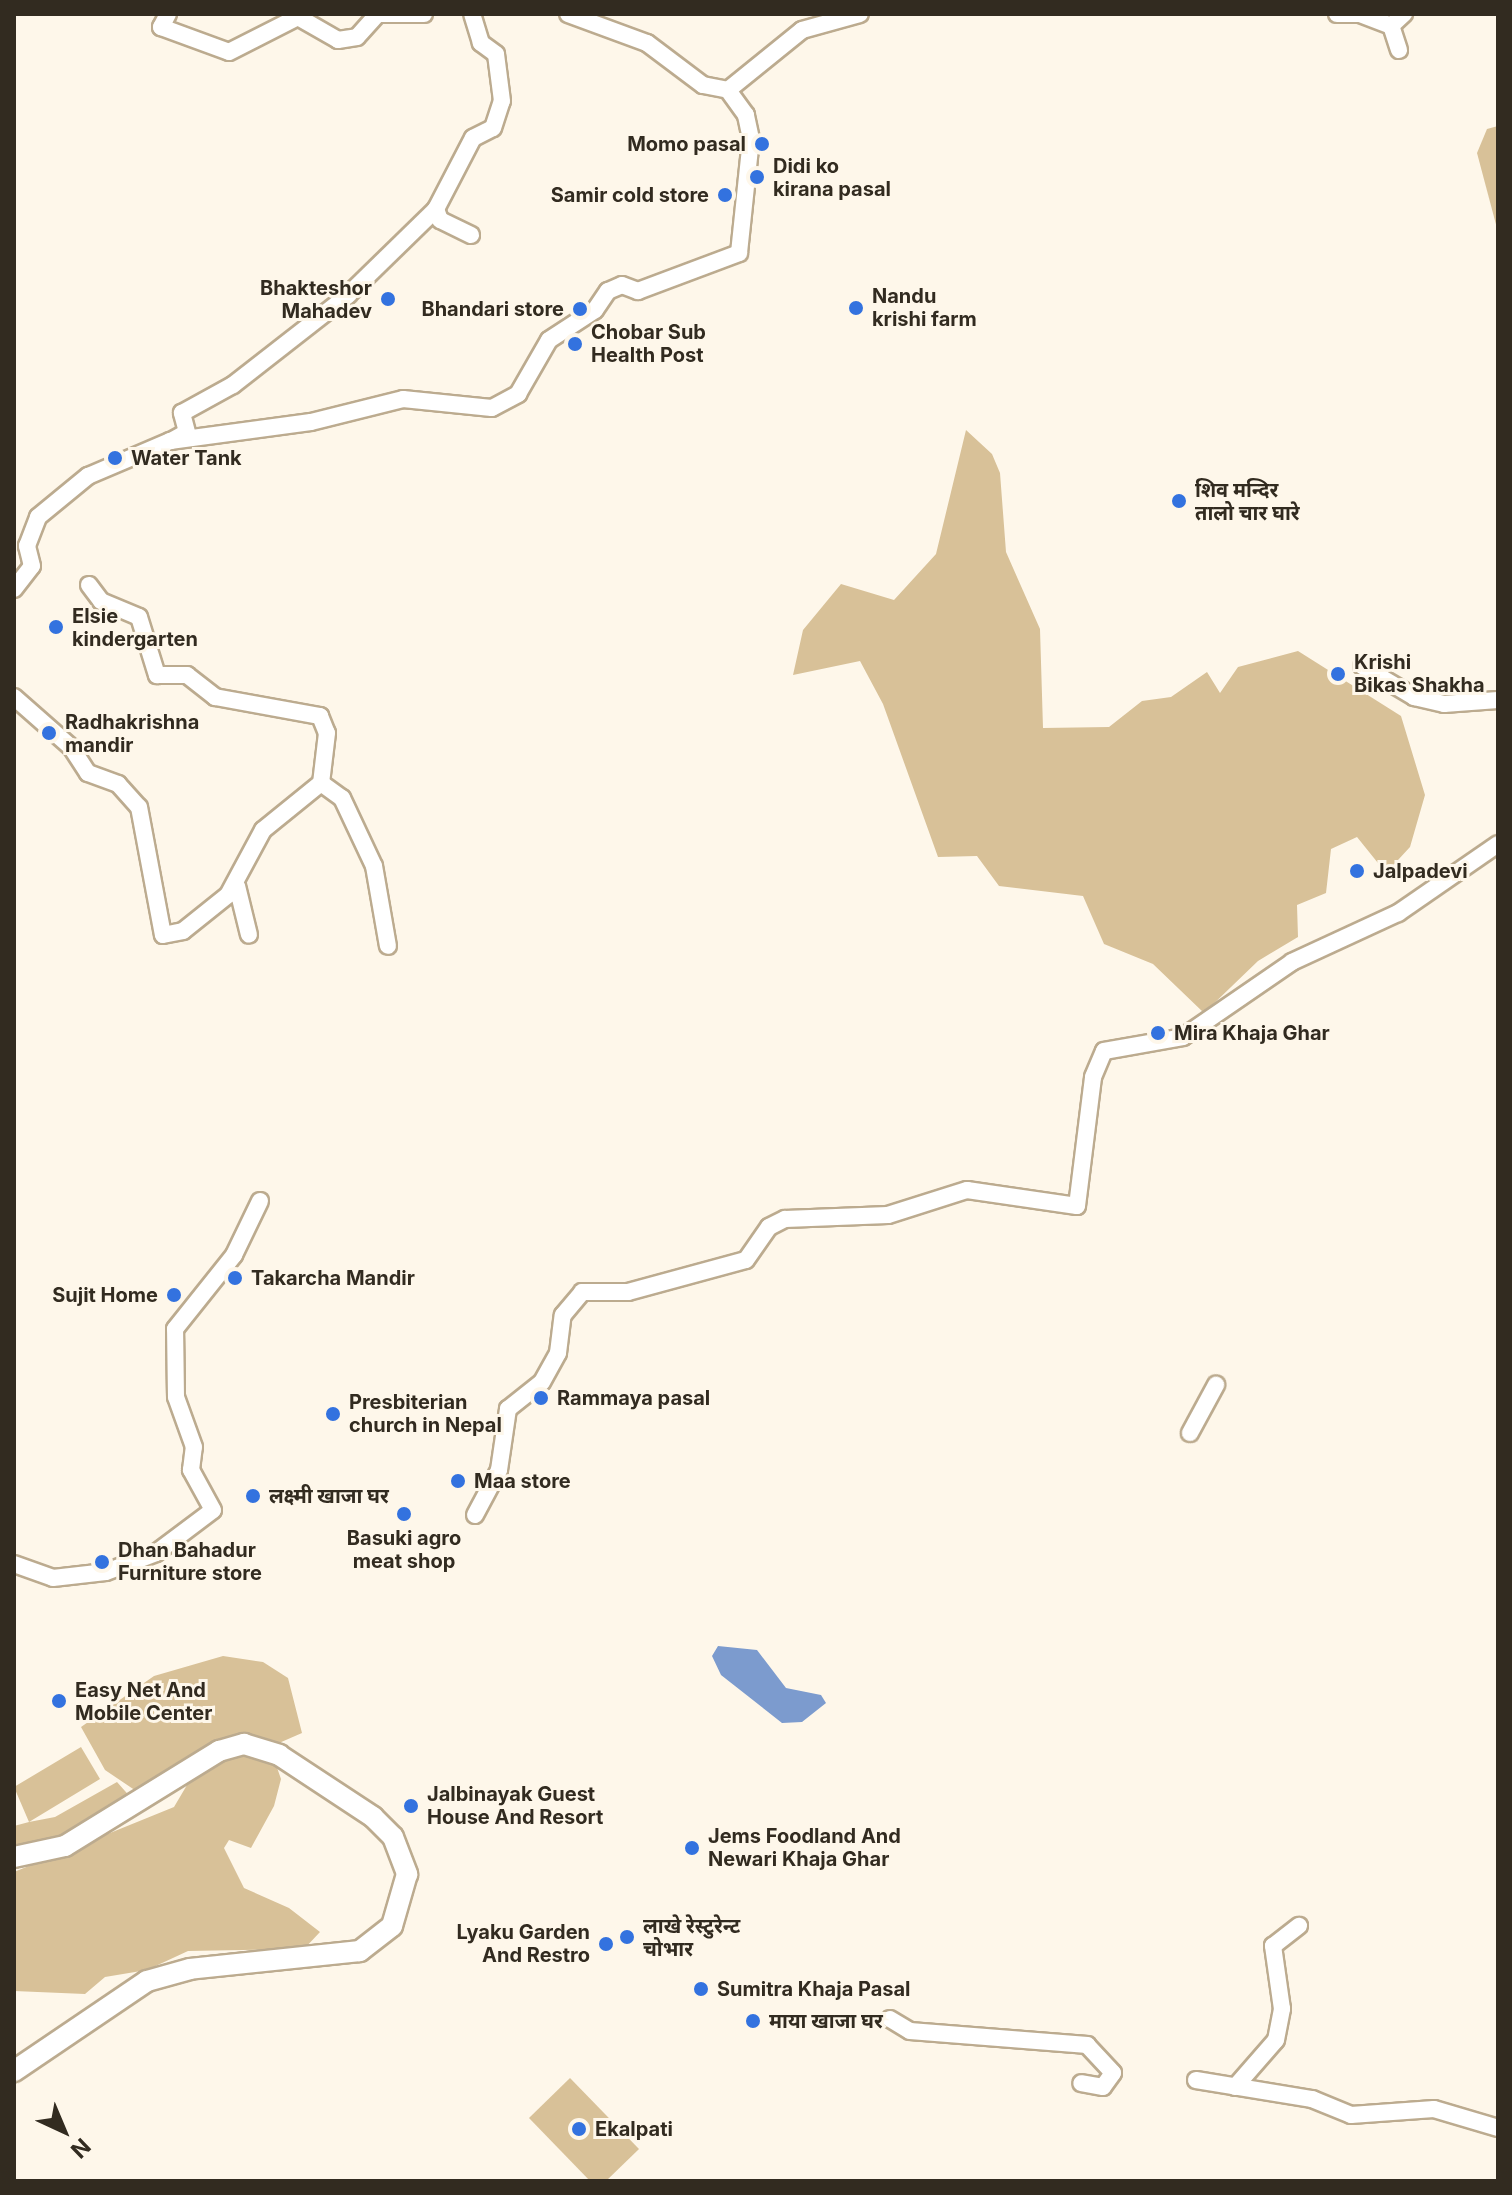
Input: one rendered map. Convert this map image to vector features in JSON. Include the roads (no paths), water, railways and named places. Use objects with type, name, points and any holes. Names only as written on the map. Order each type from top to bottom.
[{"type":"main road","points":[[14,1857],[65,1846],[219,1751],[244,1744],[279,1755],[373,1817],[398,1846],[407,1874],[392,1926],[360,1951],[190,1969],[147,1981],[14,2071]]},
{"type":"street","points":[[168,14],[161,27],[229,52],[298,17],[338,40],[357,37],[378,14],[424,14]]},
{"type":"street","points":[[14,589],[32,566],[27,546],[38,517],[88,476],[187,432],[182,413],[233,385],[348,295],[436,209],[473,138],[493,128],[502,101],[496,54],[481,43],[472,14]]},
{"type":"street","points":[[170,441],[311,422],[403,399],[472,410],[506,404],[528,384],[549,340],[595,310],[608,291],[622,285],[638,291],[742,248],[751,139],[746,115],[728,90],[703,85],[647,43],[568,14]]},
{"type":"street","points":[[728,90],[802,30],[860,14]]},
{"type":"street","points":[[1337,14],[1359,14],[1391,26]]},
{"type":"street","points":[[1391,26],[1404,14]]},
{"type":"street","points":[[1391,26],[1399,50]]},
{"type":"street","points":[[436,209],[440,220],[471,235]]},
{"type":"street","points":[[14,697],[71,747],[88,773],[118,784],[139,807],[163,935],[195,923],[237,886],[263,830],[321,783],[327,733],[320,716],[215,697],[187,675],[157,675],[139,617],[101,601],[89,585]]},
{"type":"street","points":[[1362,666],[1429,701],[1498,700]]},
{"type":"street","points":[[321,783],[342,798],[374,866],[388,946]]},
{"type":"street","points":[[475,1515],[499,1470],[508,1409],[542,1382],[558,1353],[563,1315],[582,1292],[628,1292],[746,1260],[769,1227],[785,1219],[888,1215],[967,1190],[1077,1206],[1093,1077],[1104,1051],[1183,1037],[1292,962],[1398,913],[1498,844]]},
{"type":"street","points":[[237,886],[249,935]]},
{"type":"street","points":[[14,1564],[53,1578],[106,1572],[156,1553],[213,1510],[191,1470],[194,1447],[176,1397],[175,1329],[234,1255],[260,1201]]},
{"type":"street","points":[[1190,1433],[1216,1385]]},
{"type":"street","points":[[1235,2087],[1276,2040],[1282,2009],[1273,1946],[1299,1926]]},
{"type":"street","points":[[890,2019],[910,2031],[1087,2045],[1113,2073],[1103,2087],[1081,2083]]},
{"type":"street","points":[[1196,2080],[1312,2099],[1351,2115],[1434,2109],[1498,2128]]},
{"type":"water","points":[[718,1646],[757,1650],[786,1688],[821,1695],[826,1703],[802,1722],[782,1723],[721,1675],[712,1656]]},
{"type":"place","name":"Momo pasal","points":[[762,144]]},
{"type":"place","name":"Didi ko kirana pasal","points":[[757,177]]},
{"type":"place","name":"Samir cold store","points":[[725,195]]},
{"type":"place","name":"Bhakteshor Mahadev","points":[[388,299]]},
{"type":"place","name":"Nandu krishi farm","points":[[856,308]]},
{"type":"place","name":"Bhandari store","points":[[580,309]]},
{"type":"place","name":"Chobar Sub Health Post","points":[[575,344]]},
{"type":"place","name":"Water Tank","points":[[115,458]]},
{"type":"place","name":"शिव मन्दिर तालो चार घारे","points":[[1179,501]]},
{"type":"place","name":"Elsie kindergarten","points":[[56,627]]},
{"type":"place","name":"Krishi Bikas Shakha","points":[[1338,674]]},
{"type":"place","name":"Radhakrishna mandir","points":[[49,733]]},
{"type":"place","name":"Jalpadevi","points":[[1357,871]]},
{"type":"place","name":"Mira Khaja Ghar","points":[[1158,1033]]},
{"type":"place","name":"Takarcha Mandir","points":[[235,1278]]},
{"type":"place","name":"Sujit Home","points":[[174,1295]]},
{"type":"place","name":"Rammaya pasal","points":[[541,1398]]},
{"type":"place","name":"Presbiterian church in Nepal","points":[[333,1414]]},
{"type":"place","name":"Maa store","points":[[458,1481]]},
{"type":"place","name":"लक्ष्मी खाजा घर","points":[[253,1496]]},
{"type":"place","name":"Basuki agro meat shop","points":[[404,1514]]},
{"type":"place","name":"Dhan Bahadur Furniture store","points":[[102,1562]]},
{"type":"place","name":"Easy Net And Mobile Center","points":[[59,1701]]},
{"type":"place","name":"Jalbinayak Guest House And Resort","points":[[411,1806]]},
{"type":"place","name":"Jems Foodland And Newari Khaja Ghar","points":[[692,1848]]},
{"type":"place","name":"लाखे रेस्टुरेन्ट चोभार","points":[[627,1937]]},
{"type":"place","name":"Lyaku Garden And Restro","points":[[606,1944]]},
{"type":"place","name":"Sumitra Khaja Pasal","points":[[701,1989]]},
{"type":"place","name":"माया खाजा घर","points":[[753,2021]]},
{"type":"place","name":"Ekalpati","points":[[579,2129]]}]
